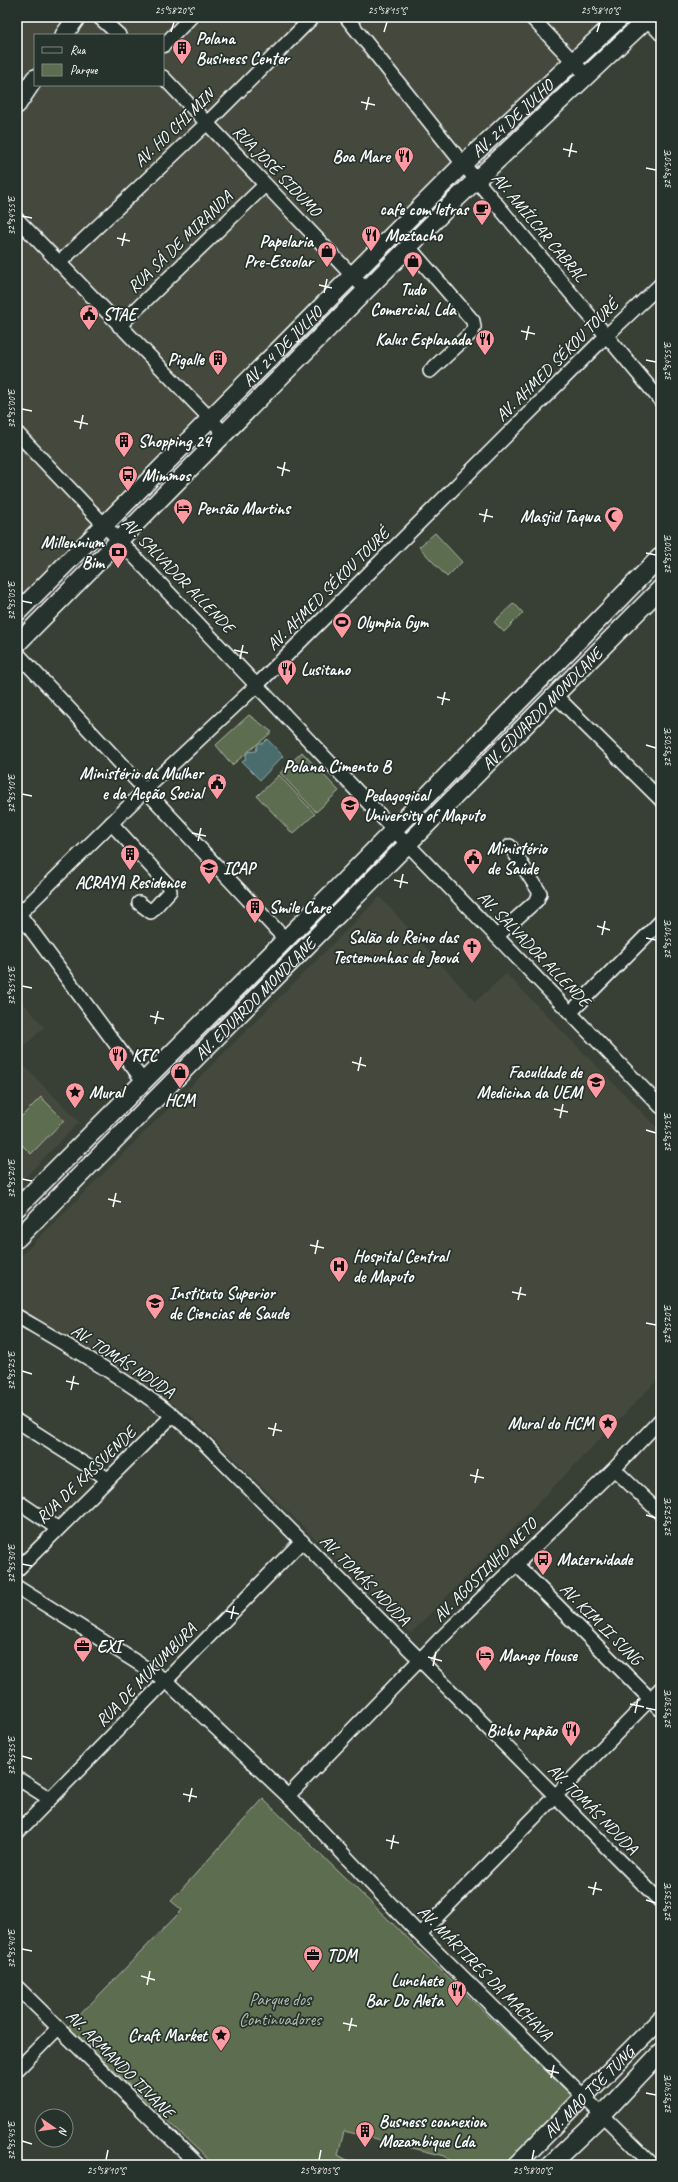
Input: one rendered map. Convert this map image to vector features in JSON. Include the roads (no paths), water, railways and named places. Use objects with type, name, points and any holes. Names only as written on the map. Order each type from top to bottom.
[{"type":"main road","points":[[65,34],[77,17]]},
{"type":"main road","name":"AV. 24 DE JULHO","points":[[17,613],[105,525],[131,496],[354,275],[463,164],[620,17]]},
{"type":"main road","name":"AV. 24 DE JULHO","points":[[17,644],[408,246],[476,179],[647,18]]},
{"type":"main road","points":[[17,105],[34,80]]},
{"type":"main road","name":"AV. EDUARDO MONDLANE","points":[[17,1208],[394,830],[416,805],[661,556]]},
{"type":"main road","name":"AV. EDUARDO MONDLANE","points":[[17,1239],[407,842],[661,588]]},
{"type":"main road","name":"AV. MAO TSÉ TUNG","points":[[516,2165],[661,2019]]},
{"type":"main road","name":"AV. MAO TSÉ TUNG","points":[[550,2165],[602,2115],[661,2052]]},
{"type":"street","points":[[99,17],[118,34]]},
{"type":"street","points":[[164,45],[192,17]]},
{"type":"street","name":"AV. HO CHI MIN","points":[[59,263],[206,124],[313,17]]},
{"type":"street","name":"AV. AMÍLCAR CABRAL","points":[[346,17],[463,164],[661,401]]},
{"type":"street","points":[[532,17],[586,75]]},
{"type":"street","points":[[647,18],[661,34]]},
{"type":"street","name":"RUA JOSÉ SIDUMO","points":[[164,78],[206,124],[354,275],[366,290]]},
{"type":"street","name":"RUA SÁ DE MIRANDA","points":[[119,326],[265,185]]},
{"type":"street","points":[[17,219],[224,433]]},
{"type":"street","points":[[408,246],[473,321],[474,327],[472,332],[430,370]]},
{"type":"street","name":"AV. AHMED SÉKOU TOURÉ","points":[[18,914],[145,790],[257,684],[606,336],[661,284]]},
{"type":"street","name":"AV. SALVADOR ALLENDE","points":[[17,433],[394,830],[661,1107]]},
{"type":"street","points":[[17,653],[285,939]]},
{"type":"street","points":[[555,695],[661,800]]},
{"type":"street","points":[[111,823],[169,886],[170,891],[151,912],[139,903]]},
{"type":"street","points":[[497,936],[537,900],[540,893],[510,846]]},
{"type":"street","points":[[18,914],[143,1081]]},
{"type":"street","points":[[570,1013],[661,921]]},
{"type":"street","name":"AV. TOMÁS NDUDA","points":[[17,1316],[89,1360],[173,1415],[195,1434],[555,1798],[661,1902]]},
{"type":"street","name":"RUA DE KASSUENDE","points":[[20,1566],[173,1415]]},
{"type":"street","name":"AV. AGOSTINHO NETO","points":[[291,1800],[302,1782],[516,1564],[614,1469],[661,1419]]},
{"type":"street","points":[[17,1421],[108,1479]]},
{"type":"street","points":[[614,1469],[661,1514]]},
{"type":"street","points":[[17,1501],[57,1528]]},
{"type":"street","name":"RUA DE MUKUMBURA","points":[[17,1833],[302,1541]]},
{"type":"street","name":"AV. KIM II SUNG","points":[[516,1564],[661,1710]]},
{"type":"street","name":"AV. MÁRTIRES DA MACHAVA","points":[[17,1587],[165,1680],[291,1800],[420,1934],[653,2165]]},
{"type":"street","points":[[420,1934],[555,1798],[661,1688]]},
{"type":"street","points":[[17,1778],[50,1799]]},
{"type":"street","name":"AV. ARMANDO TIVANE","points":[[17,1987],[194,2164]]},
{"type":"street","points":[[17,2070],[58,2028]]},
{"type":"water","points":[[267,739],[283,756],[260,780],[242,762],[245,760],[247,752],[256,751],[258,743],[263,743]]},
{"type":"place","name":"Polana Business Center","points":[[182,65]]},
{"type":"place","name":"Boa Mare","points":[[404,173]]},
{"type":"place","name":"cafe com letras","points":[[482,226]]},
{"type":"place","name":"Moztacho","points":[[371,252]]},
{"type":"place","name":"Papelaria Pre-Escolar","points":[[327,268]]},
{"type":"place","name":"Tudo Comercial, Lda","points":[[413,278]]},
{"type":"place","name":"STAE","points":[[89,331]]},
{"type":"place","name":"Kalus Esplanada","points":[[485,356]]},
{"type":"place","name":"Pigalle","points":[[218,376]]},
{"type":"place","name":"Shopping 24","points":[[124,458]]},
{"type":"place","name":"Mimmos","points":[[128,492]]},
{"type":"place","name":"Pensão Martins","points":[[183,525]]},
{"type":"place","name":"Masjid Taqwa","points":[[614,533]]},
{"type":"place","name":"Millennium Bim","points":[[118,569]]},
{"type":"place","name":"Olympia Gym","points":[[342,639]]},
{"type":"place","name":"Lusitano","points":[[287,686]]},
{"type":"place","name":"Ministério da Mulher e da Acção Social","points":[[217,800]]},
{"type":"place","name":"Pedagogical University of Maputo","points":[[350,822]]},
{"type":"place","name":"ACRAYA Residence","points":[[130,871]]},
{"type":"place","name":"Ministério de Saúde","points":[[473,875]]},
{"type":"place","name":"ICAP","points":[[209,885]]},
{"type":"place","name":"Smile Care","points":[[255,924]]},
{"type":"place","name":"Salão do Reino das Testemunhas de Jeová","points":[[472,964]]},
{"type":"place","name":"KFC","points":[[118,1072]]},
{"type":"place","name":"HCM","points":[[180,1089]]},
{"type":"place","name":"Faculdade de Medicina da UEM","points":[[596,1099]]},
{"type":"place","name":"Mural","points":[[75,1109]]},
{"type":"place","name":"Hospital Central de Maputo","points":[[339,1283]]},
{"type":"place","name":"Instituto Superior de Ciencias de Saude","points":[[155,1320]]},
{"type":"place","name":"Mural do HCM","points":[[608,1440]]},
{"type":"place","name":"Maternidade","points":[[543,1576]]},
{"type":"place","name":"EXI","points":[[83,1663]]},
{"type":"place","name":"Mango House","points":[[485,1672]]},
{"type":"place","name":"Bicho papão","points":[[571,1747]]},
{"type":"place","name":"TDM","points":[[313,1972]]},
{"type":"place","name":"Lunchete Bar Do Aleta","points":[[457,2007]]},
{"type":"place","name":"Craft Market","points":[[221,2052]]},
{"type":"place","name":"Busness connexion Mozambique Lda","points":[[365,2148]]},
{"type":"district","name":"Polana Cimento B","points":[[337,766]]},
{"type":"park label","name":"Parque dos Continuadores","points":[[280,2009]]}]
